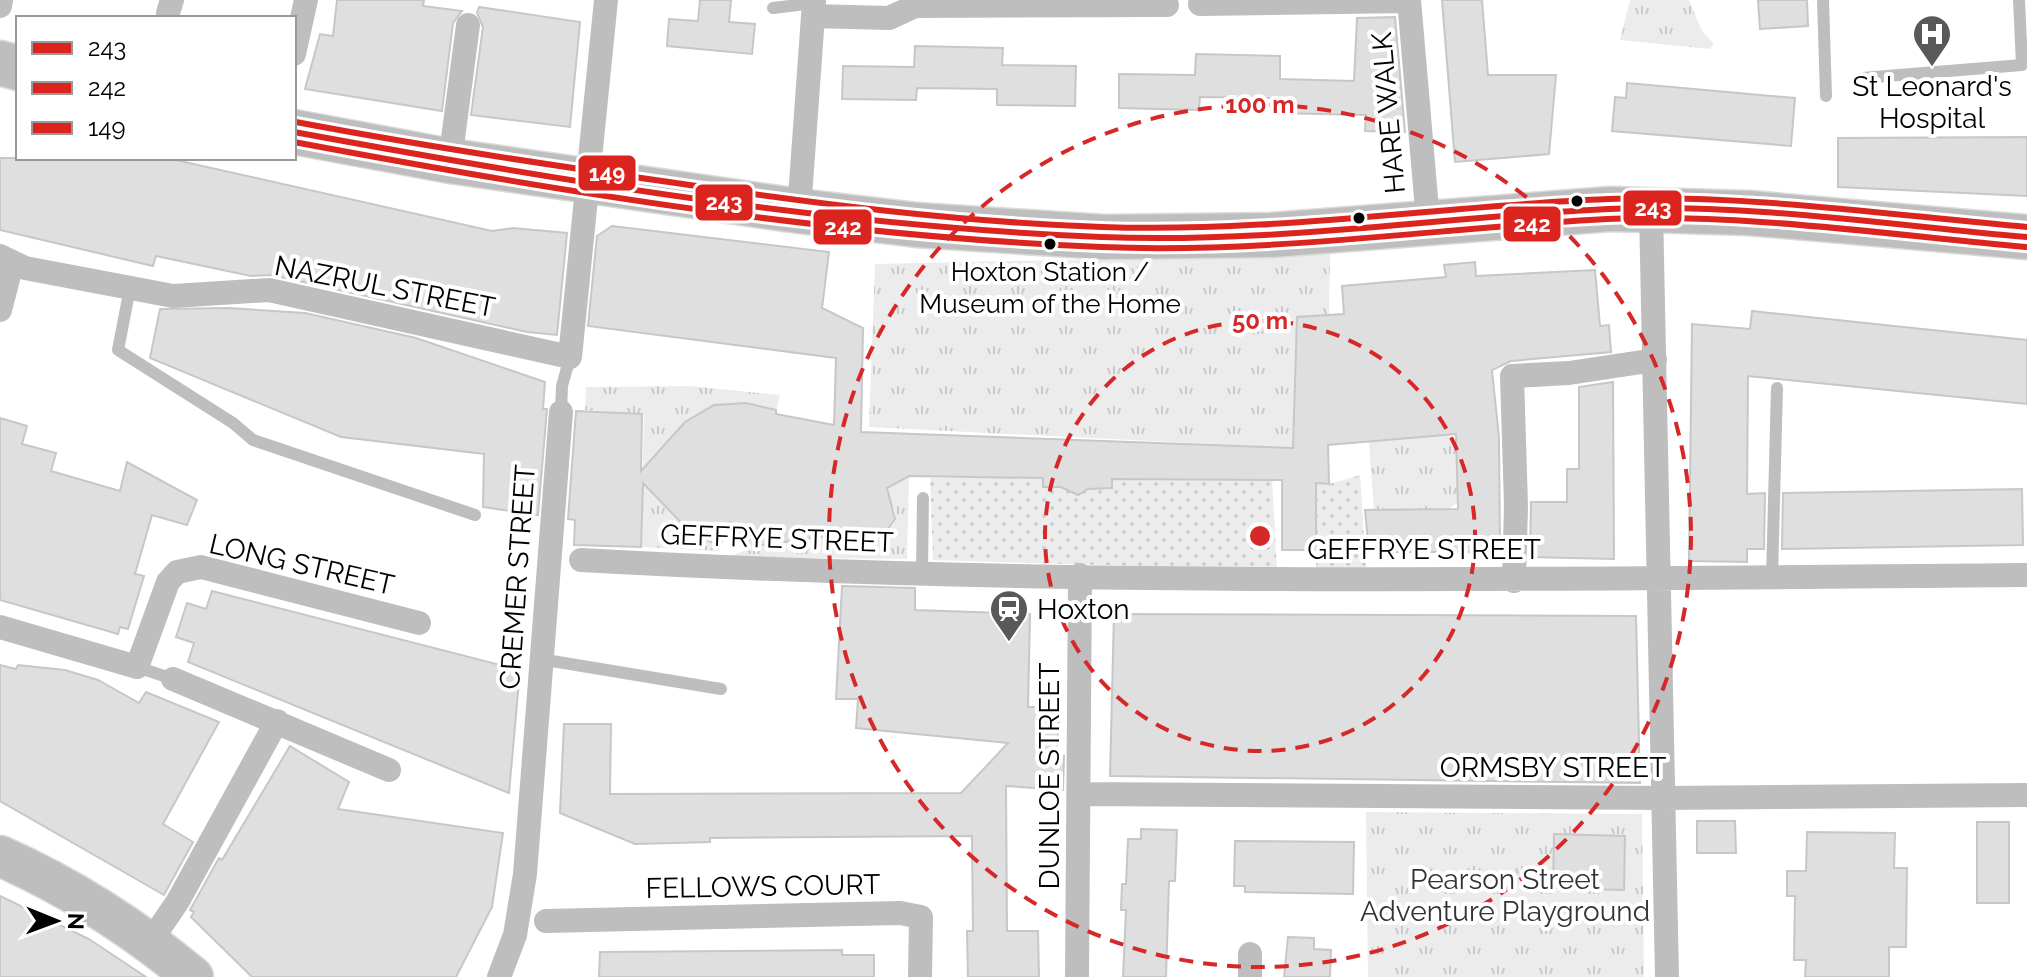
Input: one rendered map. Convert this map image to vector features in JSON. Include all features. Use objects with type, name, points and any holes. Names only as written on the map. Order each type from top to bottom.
[{"type":"highway","points":[[296,132],[450,161],[799,211],[917,225],[1104,237],[1272,235],[1428,221],[1651,209],[1805,217],[2027,237]]},
{"type":"main road","points":[[1,860],[86,901],[150,942],[193,977]]},
{"type":"street","points":[[0,6],[1,0]]},
{"type":"street","points":[[296,45],[306,0]]},
{"type":"street","name":"CREMER STREET","points":[[570,357],[606,0]]},
{"type":"street","points":[[1200,4],[1409,1]]},
{"type":"street","name":"HARE WALK","points":[[1409,1],[1428,221]]},
{"type":"street","points":[[799,211],[813,6],[889,18],[903,6],[1167,5]]},
{"type":"street","points":[[450,161],[468,25]]},
{"type":"street","points":[[1651,209],[1667,977]]},
{"type":"street","points":[[0,310],[6,260]]},
{"type":"street","name":"NAZRUL STREET","points":[[6,260],[173,296],[269,290],[570,357]]},
{"type":"street","points":[[1514,581],[1516,506],[1512,376],[1569,373],[1655,360]]},
{"type":"street","name":"CREMER STREET","points":[[499,977],[518,923],[525,874],[561,412]]},
{"type":"street","name":"GEFFRYE STREET","points":[[581,560],[748,569],[1514,581],[2027,575]]},
{"type":"street","name":"LONG STREET","points":[[137,667],[168,582],[188,568],[201,567],[419,623]]},
{"type":"street","name":"DUNLOE STREET","points":[[1077,977],[1080,575]]},
{"type":"street","points":[[0,627],[137,667]]},
{"type":"street","points":[[173,679],[389,770]]},
{"type":"street","points":[[150,942],[178,901],[277,721]]},
{"type":"street","name":"ORMSBY STREET","points":[[1079,794],[1662,798],[2027,795]]},
{"type":"street","name":"FELLOWS COURT","points":[[546,921],[900,913],[921,917],[920,977]]},
{"type":"lane","points":[[1823,0],[1826,96]]},
{"type":"lane","points":[[1862,78],[2022,65],[2019,0]]},
{"type":"lane","points":[[773,8],[813,6]]},
{"type":"lane","points":[[130,288],[118,350],[233,423],[253,440],[475,515]]},
{"type":"lane","name":"CREMER STREET","points":[[561,412],[562,386],[570,357]]},
{"type":"lane","points":[[1772,577],[1777,388]]},
{"type":"lane","points":[[912,572],[923,498]]},
{"type":"lane","points":[[540,659],[721,689]]},
{"type":"lane","points":[[137,667],[173,679]]},
{"type":"lane","points":[[518,923],[546,921]]},
{"type":"green space","points":[[1630,0],[1689,0],[1702,31],[1714,44],[1710,49],[1620,40]]},
{"type":"green space","points":[[1330,254],[1329,315],[1297,317],[1293,448],[869,427],[875,264]]},
{"type":"green space","points":[[689,386],[780,395],[776,410],[729,403],[708,408],[685,422],[692,534],[720,545],[719,551],[641,547],[644,414],[585,410],[586,387]]},
{"type":"green space","points":[[1446,433],[1456,444],[1458,502],[1449,509],[1374,510],[1369,442]]},
{"type":"green space","points":[[1360,475],[1366,568],[1316,571],[1317,483],[1329,484]]},
{"type":"green space","points":[[909,476],[907,559],[730,557],[748,549],[786,540],[886,532],[894,524],[895,511],[882,497],[892,485]]},
{"type":"green space","points":[[930,478],[1043,478],[1043,487],[1061,487],[1078,495],[1088,489],[1112,488],[1112,479],[1272,480],[1277,570],[933,560]]},
{"type":"green space","name":"Pearson Street Adventure Playground","points":[[1366,812],[1642,814],[1644,977],[1368,977]]},
{"type":"building","points":[[337,0],[424,0],[423,6],[462,11],[453,23],[442,111],[305,89],[320,34],[333,36]]},
{"type":"building","points":[[700,0],[731,0],[729,22],[755,24],[752,54],[667,46],[669,19],[698,21]]},
{"type":"building","points":[[1442,0],[1482,0],[1488,75],[1556,75],[1549,154],[1455,162]]},
{"type":"building","points":[[1758,0],[1807,0],[1808,26],[1760,29]]},
{"type":"building","points":[[479,7],[580,22],[570,127],[471,115],[483,27],[477,13]]},
{"type":"building","points":[[1395,17],[1405,132],[1365,131],[1366,115],[1274,113],[1274,98],[1200,97],[1199,110],[1119,108],[1119,74],[1195,75],[1196,54],[1280,56],[1280,79],[1354,81],[1357,18]]},
{"type":"building","points":[[915,46],[1003,48],[1002,65],[1076,66],[1075,106],[997,105],[997,89],[917,88],[916,100],[842,99],[843,66],[914,67]]},
{"type":"building","points":[[1627,83],[1795,98],[1791,146],[1612,131],[1615,97],[1626,98]]},
{"type":"building","points":[[2027,137],[2027,196],[1838,187],[1838,138]]},
{"type":"building","points":[[0,158],[16,158],[176,160],[492,231],[513,228],[567,233],[557,335],[527,332],[272,275],[251,276],[156,256],[153,266],[0,230]]},
{"type":"building","points":[[612,226],[829,252],[822,308],[863,328],[861,432],[1293,448],[1297,317],[1344,314],[1342,286],[1446,277],[1444,265],[1475,262],[1476,276],[1595,270],[1600,326],[1609,325],[1611,352],[1511,361],[1492,370],[1499,438],[1500,552],[1369,552],[1365,510],[1458,509],[1456,434],[1328,445],[1329,484],[1316,483],[1316,550],[1282,550],[1282,480],[1112,479],[1112,488],[1088,489],[1078,495],[1061,487],[1043,487],[1043,478],[909,476],[887,488],[895,519],[886,532],[832,535],[749,547],[730,522],[720,546],[692,534],[643,483],[641,547],[574,545],[575,520],[568,519],[576,411],[642,414],[641,471],[685,422],[714,405],[746,403],[776,410],[776,414],[834,425],[836,358],[588,326],[597,236]]},
{"type":"building","points":[[229,308],[305,313],[416,338],[545,382],[543,409],[547,409],[538,515],[483,507],[484,454],[341,437],[150,358],[160,309]]},
{"type":"building","points":[[1752,311],[2027,340],[2027,404],[1748,376],[1747,494],[1765,493],[1764,549],[1747,549],[1747,562],[1689,561],[1692,324],[1750,329]]},
{"type":"building","points":[[1613,382],[1614,559],[1530,557],[1531,502],[1567,502],[1567,469],[1579,469],[1579,387]]},
{"type":"building","points":[[0,418],[27,426],[22,444],[56,453],[51,471],[120,491],[127,462],[197,500],[187,525],[152,515],[135,574],[144,576],[128,629],[120,627],[118,634],[0,600]]},
{"type":"building","points":[[2022,489],[2023,545],[1782,549],[1783,493]]},
{"type":"building","points":[[842,586],[915,588],[915,610],[1030,614],[1028,707],[1060,707],[1056,756],[1064,756],[1063,790],[1006,786],[1007,931],[1038,931],[1039,977],[968,977],[967,931],[973,931],[972,836],[710,838],[710,842],[635,844],[560,813],[564,724],[611,724],[610,794],[961,793],[1008,743],[856,728],[858,699],[836,699]]},
{"type":"building","points":[[212,591],[520,670],[509,793],[188,662],[194,643],[176,637],[187,603],[206,609]]},
{"type":"building","points":[[1114,614],[1636,616],[1640,783],[1110,776]]},
{"type":"building","points":[[0,665],[16,669],[18,665],[65,670],[98,680],[139,703],[146,692],[219,722],[163,824],[193,842],[164,895],[0,801]]},
{"type":"building","points":[[290,746],[349,782],[338,809],[503,833],[492,907],[456,977],[252,977],[191,917],[194,912],[190,910],[219,858],[222,860]]},
{"type":"building","points":[[1697,821],[1735,821],[1736,853],[1697,853]]},
{"type":"building","points":[[1977,822],[2009,822],[2009,903],[1977,903]]},
{"type":"building","points":[[1141,829],[1177,830],[1175,881],[1169,881],[1166,977],[1123,977],[1126,910],[1121,910],[1122,884],[1126,884],[1128,839],[1141,839]]},
{"type":"building","points":[[1807,832],[1895,833],[1894,868],[1907,868],[1906,947],[1889,947],[1889,977],[1805,977],[1806,960],[1794,960],[1795,896],[1787,896],[1787,871],[1806,871]]},
{"type":"building","points":[[1554,834],[1625,836],[1624,890],[1553,888]]},
{"type":"building","points":[[1235,841],[1354,842],[1353,894],[1245,892],[1245,886],[1234,886]]},
{"type":"building","points":[[0,896],[89,939],[146,977],[0,977]]},
{"type":"building","points":[[1288,937],[1314,938],[1314,949],[1331,950],[1330,977],[1284,977]]},
{"type":"building","points":[[842,950],[842,955],[874,955],[874,977],[599,977],[600,952]]},
{"type":"transit line","name":"149","points":[[296,122],[486,155],[782,198],[1048,225],[1229,226],[1545,202],[1660,198],[1765,202],[2027,227]]},
{"type":"transit line","name":"243","points":[[296,132],[494,168],[696,199],[898,223],[1000,231],[1101,237],[1228,237],[1545,213],[1660,208],[1818,216],[2027,237]]},
{"type":"transit line","name":"242","points":[[296,142],[494,178],[696,209],[898,233],[999,241],[1101,247],[1228,247],[1544,223],[1658,218],[1816,226],[2026,247]]},
{"type":"place","name":"St Leonard's Hospital","points":[[1932,68]]},
{"type":"place","name":"Hoxton Station / Museum of the Home","points":[[1050,244]]},
{"type":"place","name":"Hoxton","points":[[1009,643]]}]
